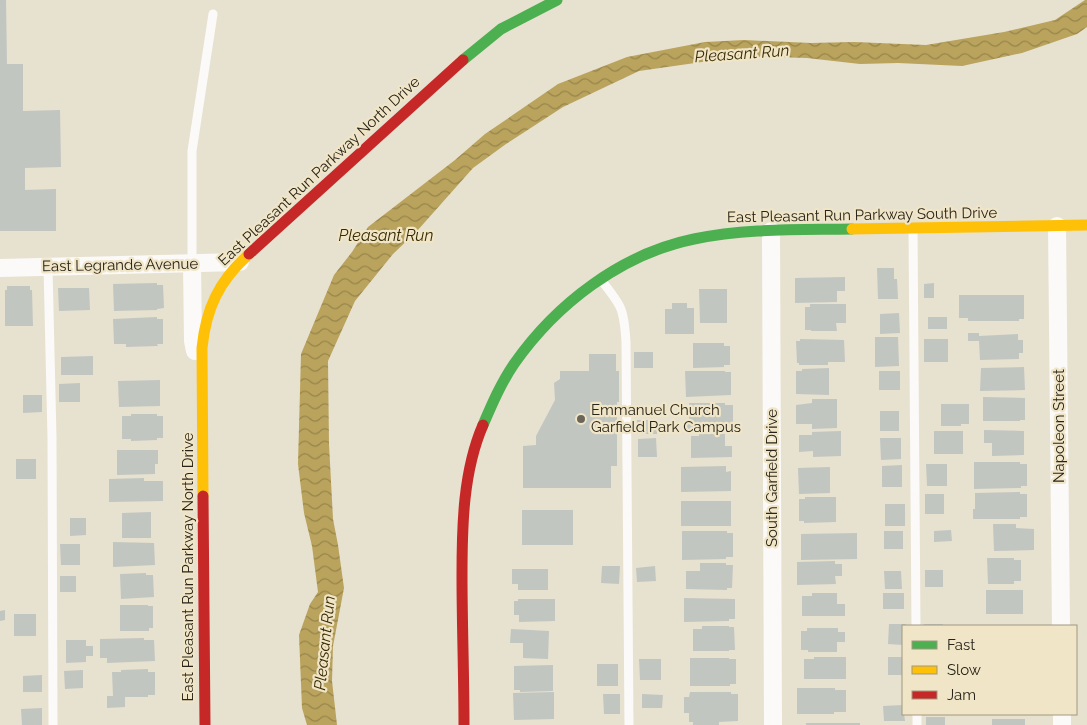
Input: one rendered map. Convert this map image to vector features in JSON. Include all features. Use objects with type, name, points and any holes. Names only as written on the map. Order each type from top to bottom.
[{"type":"street","name":"East Pleasant Run Parkway North Drive","points":[[205,725],[202,340],[205,322],[211,305],[223,281],[240,262],[478,46],[501,29],[557,0]]},
{"type":"street","name":"East Pleasant Run Parkway South Drive","points":[[464,725],[462,541],[468,480],[477,441],[499,388],[531,343],[558,313],[600,279],[644,255],[694,238],[739,232],[1087,225]]},
{"type":"street","name":"Napoleon Street","points":[[1057,226],[1061,625]]},
{"type":"street","name":"South Garfield Drive","points":[[771,231],[773,725]]},
{"type":"street","name":"East Legrande Avenue","points":[[0,268],[240,262]]},
{"type":"street","points":[[192,264],[193,341],[202,379]]},
{"type":"lane","points":[[192,264],[192,151],[213,14]]},
{"type":"lane","points":[[913,228],[916,625]]},
{"type":"lane","points":[[48,267],[52,448],[53,725]]},
{"type":"lane","points":[[600,279],[621,306],[626,334],[629,725]]},
{"type":"water","name":"Pleasant Run","points":[[1087,0],[1087,27],[1077,34],[1022,53],[962,66],[898,63],[860,64],[807,58],[744,56],[639,71],[563,107],[473,168],[417,231],[393,254],[355,301],[328,361],[329,444],[333,519],[344,588],[333,646],[332,681],[337,725],[307,725],[302,708],[299,635],[310,604],[318,592],[312,546],[304,513],[298,464],[301,354],[334,275],[368,227],[455,160],[485,134],[558,84],[627,57],[705,42],[744,40],[926,45],[1004,32],[1055,20]]},
{"type":"building","points":[[0,0],[6,0],[7,64],[23,64],[23,111],[60,110],[61,167],[25,168],[25,190],[56,189],[56,231],[0,231]]},
{"type":"building","points":[[877,268],[894,268],[894,279],[897,279],[898,299],[878,299]]},
{"type":"building","points":[[845,277],[845,291],[837,291],[837,302],[795,303],[795,278]]},
{"type":"building","points":[[157,283],[157,285],[163,285],[164,308],[157,310],[114,311],[113,284]]},
{"type":"building","points":[[934,283],[934,298],[924,298],[924,284]]},
{"type":"building","points":[[7,286],[30,286],[30,290],[32,290],[33,326],[5,326],[5,290],[7,290]]},
{"type":"building","points":[[58,288],[89,288],[90,310],[59,311]]},
{"type":"building","points":[[699,289],[727,289],[727,323],[700,323]]},
{"type":"building","points":[[959,295],[1024,295],[1024,319],[1019,319],[1019,321],[968,321],[968,318],[959,318]]},
{"type":"building","points":[[672,303],[687,303],[687,308],[694,308],[694,334],[665,334],[665,309],[672,309]]},
{"type":"building","points":[[810,304],[846,304],[846,323],[836,323],[837,331],[805,330],[805,307],[810,307]]},
{"type":"building","points":[[899,313],[900,333],[880,334],[880,314]]},
{"type":"building","points":[[157,317],[157,319],[163,319],[163,344],[157,344],[158,346],[126,347],[126,344],[114,344],[113,319]]},
{"type":"building","points":[[928,317],[947,317],[947,329],[928,329]]},
{"type":"building","points":[[968,333],[979,333],[979,336],[1018,334],[1018,340],[1023,340],[1023,353],[1019,353],[1019,359],[980,360],[979,341],[968,341]]},
{"type":"building","points":[[875,337],[898,337],[899,366],[875,367]]},
{"type":"building","points":[[800,339],[844,340],[845,362],[828,362],[828,365],[799,365],[797,363],[796,341],[800,341]]},
{"type":"building","points":[[924,339],[948,339],[948,362],[924,362]]},
{"type":"building","points":[[693,343],[724,343],[724,346],[730,346],[730,365],[724,365],[724,367],[693,368]]},
{"type":"building","points":[[634,352],[653,352],[653,368],[634,368]]},
{"type":"building","name":"Emmanuel Church Garfield Park Campus","points":[[589,354],[616,354],[616,371],[619,371],[617,466],[611,466],[611,488],[523,488],[523,446],[536,445],[536,436],[555,400],[554,383],[560,379],[560,371],[589,371]]},
{"type":"building","points":[[93,356],[93,375],[61,375],[61,357]]},
{"type":"building","points":[[1024,367],[1025,390],[980,391],[981,368]]},
{"type":"building","points":[[829,368],[829,395],[796,394],[796,371]]},
{"type":"building","points":[[685,371],[731,372],[731,395],[686,397]]},
{"type":"building","points":[[879,371],[900,371],[900,390],[879,390]]},
{"type":"building","points":[[160,380],[160,406],[119,407],[118,381]]},
{"type":"building","points":[[80,383],[80,402],[59,402],[59,384]]},
{"type":"building","points":[[23,395],[42,395],[42,412],[23,413]]},
{"type":"building","points":[[983,397],[1025,398],[1025,420],[983,421]]},
{"type":"building","points":[[812,399],[837,399],[837,428],[812,429],[812,424],[796,424],[796,405],[812,403]]},
{"type":"building","points":[[689,403],[725,403],[725,405],[733,405],[733,428],[725,428],[725,431],[687,431]]},
{"type":"building","points":[[941,404],[969,404],[969,424],[941,426]]},
{"type":"building","points":[[880,411],[899,411],[899,431],[880,431]]},
{"type":"building","points":[[131,414],[157,414],[157,416],[163,416],[163,438],[131,441],[131,439],[122,439],[122,416],[131,416]]},
{"type":"building","points":[[637,420],[657,420],[657,434],[637,434]]},
{"type":"building","points":[[984,430],[1024,431],[1024,455],[992,456],[992,443],[984,443]]},
{"type":"building","points":[[841,431],[841,456],[813,457],[813,451],[799,452],[799,435],[812,435],[812,432]]},
{"type":"building","points":[[934,431],[963,431],[963,454],[934,454]]},
{"type":"building","points":[[699,434],[725,434],[725,446],[732,446],[732,457],[691,458],[691,436],[699,436]]},
{"type":"building","points":[[656,438],[657,457],[638,457],[638,439]]},
{"type":"building","points":[[880,438],[901,438],[901,459],[881,460]]},
{"type":"building","points":[[117,450],[158,450],[158,464],[155,464],[155,474],[117,475]]},
{"type":"building","points":[[16,459],[36,459],[36,479],[16,479]]},
{"type":"building","points":[[974,462],[1020,462],[1020,464],[1027,464],[1027,486],[1021,486],[1021,488],[974,489]]},
{"type":"building","points":[[926,464],[947,464],[947,486],[927,486]]},
{"type":"building","points":[[902,465],[902,487],[882,487],[882,466]]},
{"type":"building","points":[[726,466],[726,472],[731,471],[731,491],[681,492],[681,467]]},
{"type":"building","points":[[830,467],[830,493],[799,494],[798,468]]},
{"type":"building","points":[[144,478],[144,481],[163,481],[163,501],[109,502],[109,479]]},
{"type":"building","points":[[1020,492],[1020,494],[1027,494],[1027,517],[1020,517],[1020,519],[973,519],[975,493]]},
{"type":"building","points":[[925,494],[944,494],[944,514],[925,514]]},
{"type":"building","points":[[805,497],[836,497],[836,522],[804,523],[804,521],[799,521],[799,499],[805,499]]},
{"type":"building","points":[[681,501],[731,501],[731,526],[681,526]]},
{"type":"building","points":[[885,504],[905,504],[905,526],[885,526]]},
{"type":"building","points":[[522,510],[573,510],[573,545],[522,545]]},
{"type":"building","points":[[151,512],[151,538],[122,538],[122,513]]},
{"type":"building","points":[[70,518],[86,518],[86,535],[70,536]]},
{"type":"building","points":[[993,524],[1016,524],[1016,528],[1034,529],[1034,550],[994,551]]},
{"type":"building","points":[[951,530],[952,541],[934,542],[934,531]]},
{"type":"building","points":[[682,531],[727,531],[727,533],[733,533],[733,557],[726,557],[726,559],[682,560]]},
{"type":"building","points":[[884,531],[903,531],[903,549],[884,549]]},
{"type":"building","points":[[857,533],[857,559],[801,560],[801,534]]},
{"type":"building","points":[[113,542],[154,543],[155,565],[113,567]]},
{"type":"building","points":[[60,544],[80,544],[80,565],[61,565]]},
{"type":"building","points":[[987,558],[1014,558],[1014,560],[1021,560],[1021,581],[1014,581],[1014,584],[988,584]]},
{"type":"building","points":[[835,561],[835,564],[842,564],[842,576],[835,576],[836,584],[797,585],[797,562]]},
{"type":"building","points":[[700,563],[726,563],[726,565],[733,565],[732,588],[727,588],[727,590],[686,589],[686,571],[700,571]]},
{"type":"building","points":[[602,566],[620,566],[619,584],[601,583]]},
{"type":"building","points":[[655,566],[656,581],[637,582],[636,568]]},
{"type":"building","points":[[512,569],[548,569],[548,590],[518,590],[518,584],[512,584]]},
{"type":"building","points":[[925,570],[943,570],[943,587],[925,587]]},
{"type":"building","points":[[884,571],[901,571],[902,589],[885,589]]},
{"type":"building","points":[[146,573],[146,575],[153,575],[154,597],[121,599],[120,574]]},
{"type":"building","points":[[60,576],[76,576],[76,592],[60,592]]},
{"type":"building","points":[[986,590],[1023,590],[1023,614],[986,614]]},
{"type":"building","points":[[812,593],[837,593],[837,604],[845,604],[845,616],[802,616],[802,596],[812,596]]},
{"type":"building","points":[[883,593],[904,593],[904,609],[883,609]]},
{"type":"building","points":[[684,598],[735,599],[735,619],[729,619],[729,621],[684,622]]},
{"type":"building","points":[[518,599],[555,599],[555,621],[519,622],[519,615],[514,615],[514,601],[518,601]]},
{"type":"building","points":[[120,605],[153,606],[153,628],[149,628],[149,631],[120,631]]},
{"type":"building","points":[[5,610],[5,620],[0,621],[0,611]]},
{"type":"building","points":[[14,614],[36,614],[36,636],[14,636]]},
{"type":"building","points":[[889,624],[906,624],[902,625],[902,645],[888,644]]},
{"type":"building","points":[[924,624],[943,624],[943,625]]},
{"type":"building","points":[[702,626],[734,627],[735,650],[693,651],[693,629],[702,629]]},
{"type":"building","points":[[807,628],[838,628],[838,632],[845,632],[845,642],[837,642],[837,652],[808,652],[808,650],[801,650],[801,631],[807,631]]},
{"type":"building","points":[[511,629],[549,631],[548,659],[523,658],[523,643],[510,643]]},
{"type":"building","points":[[144,638],[144,640],[154,640],[155,661],[107,663],[107,658],[100,658],[100,639]]},
{"type":"building","points":[[66,640],[86,640],[86,646],[93,646],[93,656],[86,656],[86,662],[66,663]]},
{"type":"building","points":[[814,657],[846,657],[846,679],[804,679],[804,659],[814,659]]},
{"type":"building","points":[[888,657],[902,657],[902,675],[888,675]]},
{"type":"building","points":[[690,658],[736,659],[736,684],[730,684],[730,686],[690,686]]},
{"type":"building","points":[[639,659],[661,659],[661,680],[640,680]]},
{"type":"building","points":[[597,664],[618,664],[618,686],[597,686]]},
{"type":"building","points":[[553,665],[553,691],[520,692],[520,690],[514,690],[514,666]]},
{"type":"building","points":[[148,669],[148,672],[155,672],[155,695],[148,695],[148,697],[125,697],[125,707],[107,708],[107,696],[113,696],[112,672]]},
{"type":"building","points":[[83,670],[83,688],[65,689],[64,671]]},
{"type":"building","points":[[42,675],[42,692],[23,692],[23,676]]},
{"type":"building","points":[[797,688],[835,688],[835,690],[846,690],[846,712],[834,712],[834,714],[797,714]]},
{"type":"building","points":[[554,692],[554,719],[514,720],[513,693]]},
{"type":"building","points":[[690,692],[731,692],[731,694],[738,694],[738,721],[719,722],[719,725],[693,725],[693,722],[689,722],[689,713],[684,713],[684,697],[689,697]]},
{"type":"building","points":[[603,694],[620,694],[620,714],[604,714]]},
{"type":"building","points":[[642,694],[663,695],[662,708],[642,708]]},
{"type":"building","points":[[902,705],[902,715],[904,715],[905,721],[884,721],[883,706]]},
{"type":"building","points":[[42,708],[42,725],[22,725],[21,709]]},
{"type":"building","points":[[926,717],[945,717],[945,725],[926,725]]},
{"type":"building","points":[[992,719],[1025,719],[1025,725],[992,725]]},
{"type":"building","points":[[806,723],[860,723],[860,725],[806,725]]},
{"type":"traffic: fast","points":[[463,60],[501,29],[557,0]]},
{"type":"traffic: fast","points":[[483,425],[505,379],[531,342],[570,302],[616,269],[641,256],[667,246],[714,235],[773,230],[852,229]]},
{"type":"traffic: slow","points":[[852,229],[1087,225]]},
{"type":"traffic: slow","points":[[203,496],[202,348],[204,334],[211,308],[222,285],[249,254]]},
{"type":"traffic: jam","points":[[249,254],[463,60]]},
{"type":"traffic: jam","points":[[464,725],[463,518],[471,461],[483,425]]},
{"type":"traffic: jam","points":[[203,496],[205,725]]},
{"type":"place","name":"Emmanuel Church Garfield Park Campus","points":[[581,419]]}]
